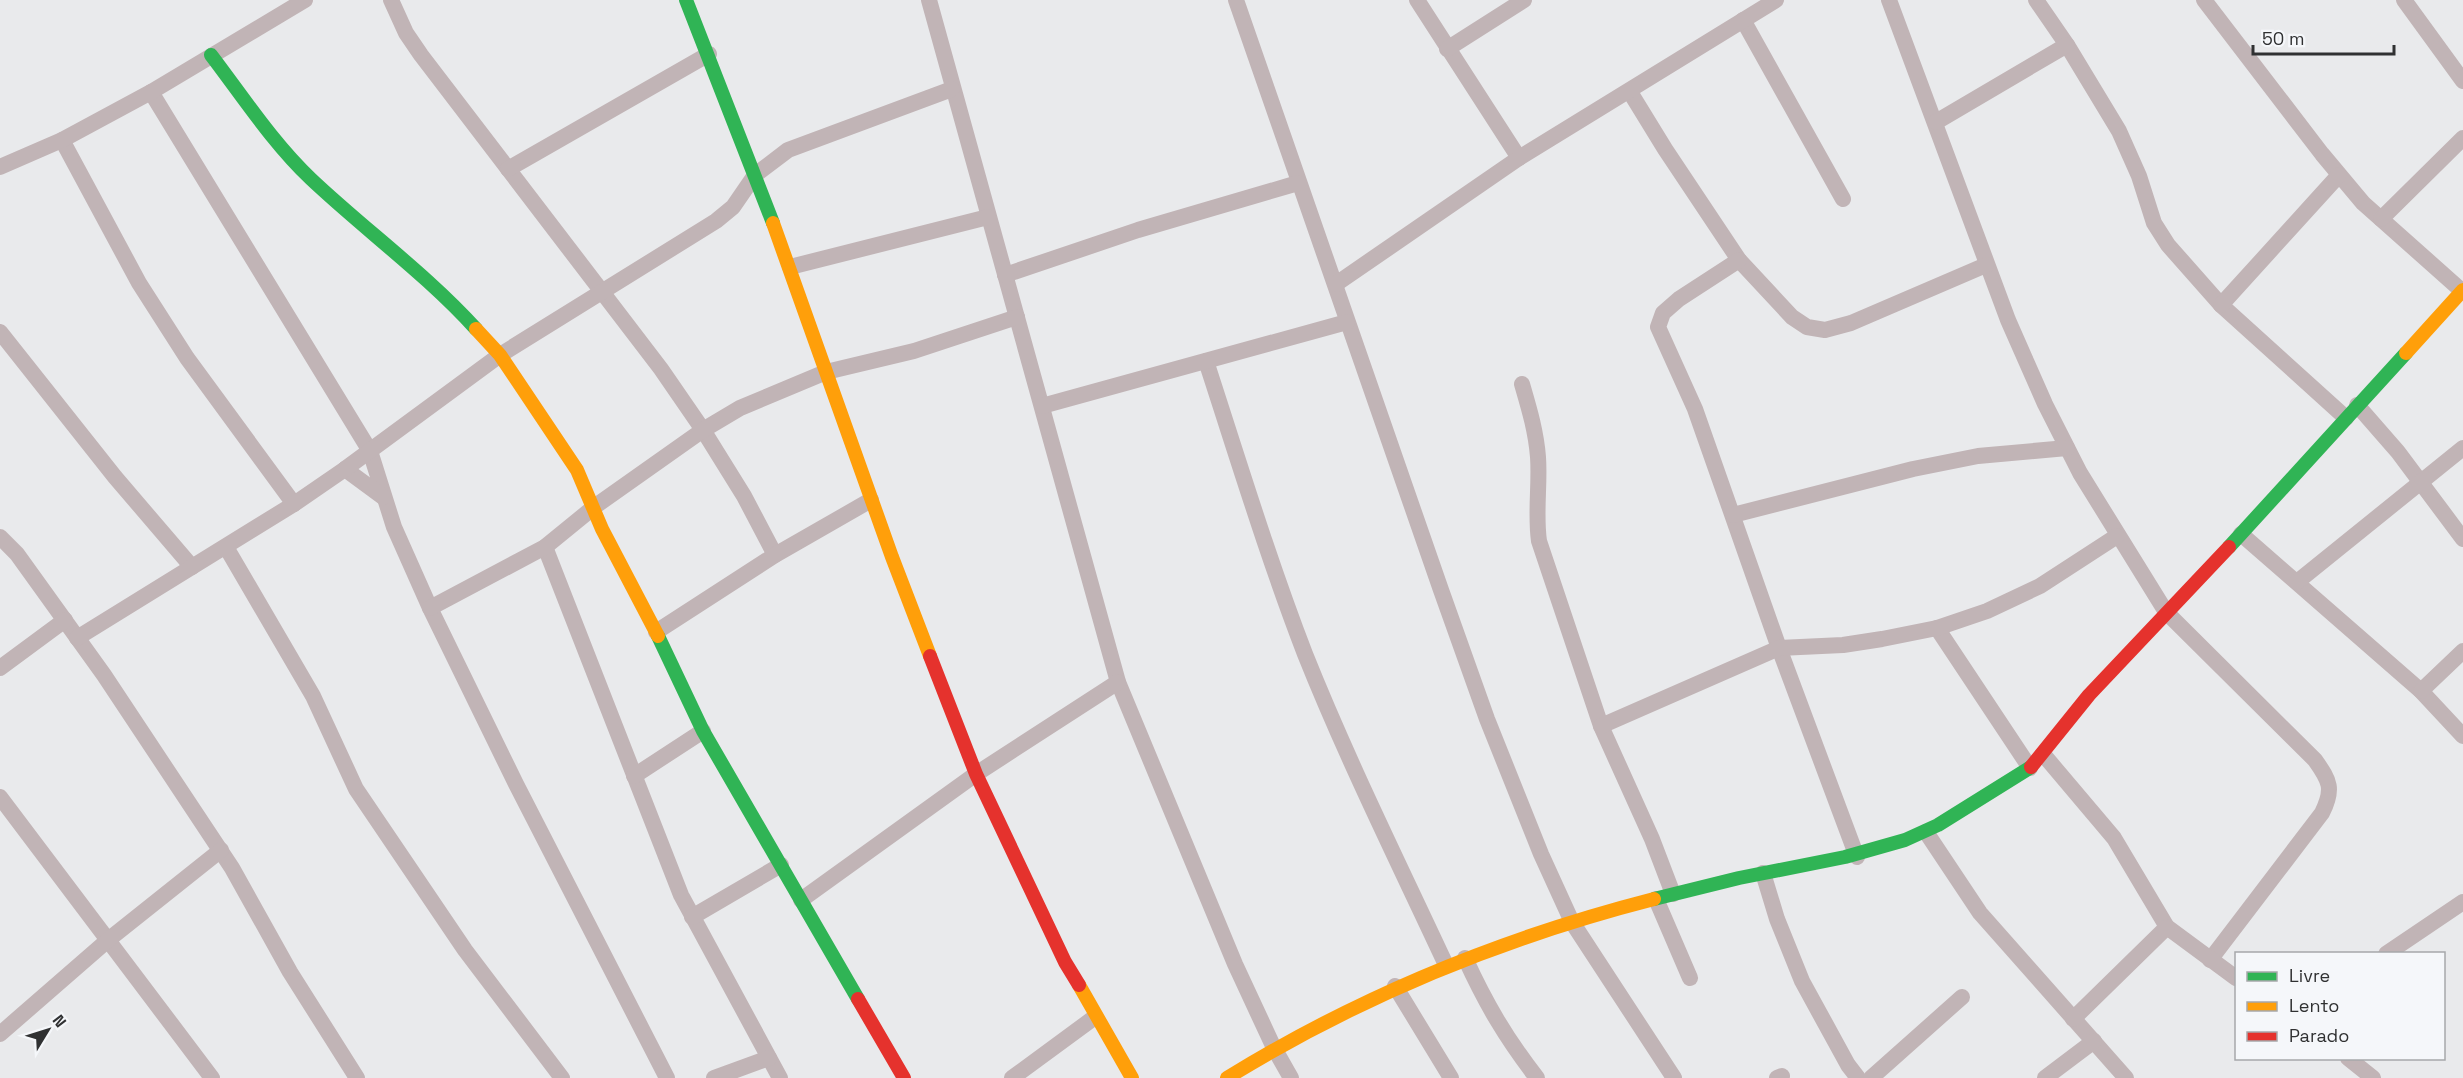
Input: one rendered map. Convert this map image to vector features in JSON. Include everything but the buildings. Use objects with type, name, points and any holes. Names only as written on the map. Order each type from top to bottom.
[{"type":"street","points":[[0,167],[62,140],[151,92],[305,0]]},
{"type":"street","points":[[391,0],[406,33],[421,55],[661,369],[744,496],[776,555]]},
{"type":"street","points":[[686,0],[709,54],[790,267],[871,500],[976,774],[1042,916],[1095,1017],[1132,1078]]},
{"type":"street","points":[[929,0],[1118,682],[1235,964],[1274,1048],[1291,1078]]},
{"type":"street","points":[[1236,0],[1487,719],[1541,854],[1572,922],[1674,1078]]},
{"type":"street","points":[[1417,0],[1520,158]]},
{"type":"street","points":[[1447,49],[1524,0]]},
{"type":"street","points":[[1336,284],[1520,158],[1776,0]]},
{"type":"street","points":[[1889,0],[1936,122],[1986,265],[2040,393],[2067,448],[2117,536],[2166,612],[2315,760],[2327,778],[2330,792],[2322,813],[2210,960]]},
{"type":"street","points":[[2036,0],[2067,45],[2119,131],[2139,176],[2154,223],[2181,262],[2220,305],[2352,411],[2398,452],[2463,539]]},
{"type":"street","points":[[1227,1078],[1274,1048],[1395,986],[1465,958],[1572,922],[1673,894],[1763,873],[1857,857],[1926,832],[2030,768],[2043,754],[2089,695],[2241,534],[2462,291],[2363,203],[2204,0]]},
{"type":"street","points":[[2404,0],[2463,81]]},
{"type":"street","points":[[1743,20],[1843,199]]},
{"type":"street","points":[[1936,122],[2067,45]]},
{"type":"street","points":[[508,169],[709,54]]},
{"type":"street","points":[[211,55],[282,148],[310,178],[452,302],[500,355],[577,470],[602,529],[656,632],[703,731],[904,1078]]},
{"type":"street","points":[[77,638],[294,504],[500,355],[725,214],[755,175],[788,150],[952,89]]},
{"type":"street","points":[[151,92],[370,451],[383,497],[401,546],[430,608],[516,784],[667,1078]]},
{"type":"street","points":[[1630,92],[1739,260],[1792,317],[1807,327],[1825,330],[1851,323],[1986,265]]},
{"type":"street","points":[[2381,219],[2463,138]]},
{"type":"street","points":[[62,140],[93,202],[145,292],[188,358],[294,504]]},
{"type":"street","points":[[2220,305],[2339,175]]},
{"type":"street","points":[[1005,275],[1138,230],[1298,183]]},
{"type":"street","points":[[790,267],[988,217]]},
{"type":"street","points":[[1739,260],[1663,313],[1658,327],[1695,409],[1779,648],[1857,857]]},
{"type":"street","points":[[430,608],[545,547],[594,507],[703,430],[740,408],[826,372],[914,351],[1017,317]]},
{"type":"street","points":[[1042,406],[1347,321]]},
{"type":"street","points":[[0,332],[115,477],[192,567]]},
{"type":"street","points":[[1206,361],[1305,653],[1335,725],[1446,965]]},
{"type":"street","points":[[1522,384],[1534,424],[1538,458],[1536,525],[1539,541],[1601,726],[1652,839],[1673,894]]},
{"type":"street","points":[[1733,515],[1913,469],[1978,456],[2067,448]]},
{"type":"street","points":[[2297,582],[2463,448]]},
{"type":"street","points":[[345,469],[383,497]]},
{"type":"street","points":[[656,632],[776,555],[871,500]]},
{"type":"street","points":[[2241,534],[2421,691],[2463,736]]},
{"type":"street","points":[[1601,726],[1779,648],[1843,645],[1937,628],[1987,611],[2040,586],[2117,536]]},
{"type":"street","points":[[0,537],[17,554],[65,620],[221,850],[290,972],[357,1078]]},
{"type":"street","points":[[226,547],[313,696],[356,789],[465,950],[562,1078]]},
{"type":"street","points":[[545,547],[634,776],[692,917],[780,1078]]},
{"type":"street","points":[[0,668],[65,620]]},
{"type":"street","points":[[1937,628],[2030,768]]},
{"type":"street","points":[[2421,691],[2463,651]]},
{"type":"street","points":[[801,900],[976,774],[1118,682]]},
{"type":"street","points":[[634,776],[703,731]]},
{"type":"street","points":[[2043,754],[2114,838],[2167,927],[2235,977]]},
{"type":"street","points":[[0,797],[212,1078]]},
{"type":"street","points":[[1926,832],[1980,914],[2126,1078]]},
{"type":"street","points":[[0,1034],[108,940],[221,850]]},
{"type":"street","points":[[692,917],[781,865]]},
{"type":"street","points":[[1763,873],[1777,920],[1802,981],[1848,1065],[1858,1078]]},
{"type":"street","points":[[1656,899],[1690,978]]},
{"type":"street","points":[[2389,952],[2463,902]]},
{"type":"street","points":[[2073,1019],[2167,927]]},
{"type":"street","points":[[1465,958],[1509,1043],[1537,1078]]},
{"type":"street","points":[[1395,986],[1451,1078]]},
{"type":"street","points":[[1871,1078],[1962,997]]},
{"type":"street","points":[[1012,1078],[1095,1017]]},
{"type":"street","points":[[2045,1078],[2094,1041]]},
{"type":"street","points":[[714,1078],[770,1058]]},
{"type":"street","points":[[2349,1060],[2373,1078]]},
{"type":"traffic: fast","points":[[686,0],[773,223]]},
{"type":"traffic: fast","points":[[211,55],[297,165],[437,290],[476,329]]},
{"type":"traffic: fast","points":[[2229,547],[2406,353]]},
{"type":"traffic: fast","points":[[658,636],[703,731],[858,999]]},
{"type":"traffic: fast","points":[[1654,899],[1739,878],[1845,857],[1905,840],[1938,825],[2031,767]]},
{"type":"traffic: slow","points":[[773,223],[892,557],[930,656]]},
{"type":"traffic: slow","points":[[2406,353],[2463,290]]},
{"type":"traffic: slow","points":[[476,329],[500,355],[577,470],[602,529],[658,636]]},
{"type":"traffic: slow","points":[[1227,1078],[1328,1021],[1433,972],[1542,932],[1654,899]]},
{"type":"traffic: slow","points":[[1079,985],[1132,1078]]},
{"type":"traffic: jam","points":[[2031,767],[2089,695],[2229,547]]},
{"type":"traffic: jam","points":[[930,656],[976,774],[1065,962],[1079,985]]},
{"type":"traffic: jam","points":[[858,999],[904,1078]]}]
